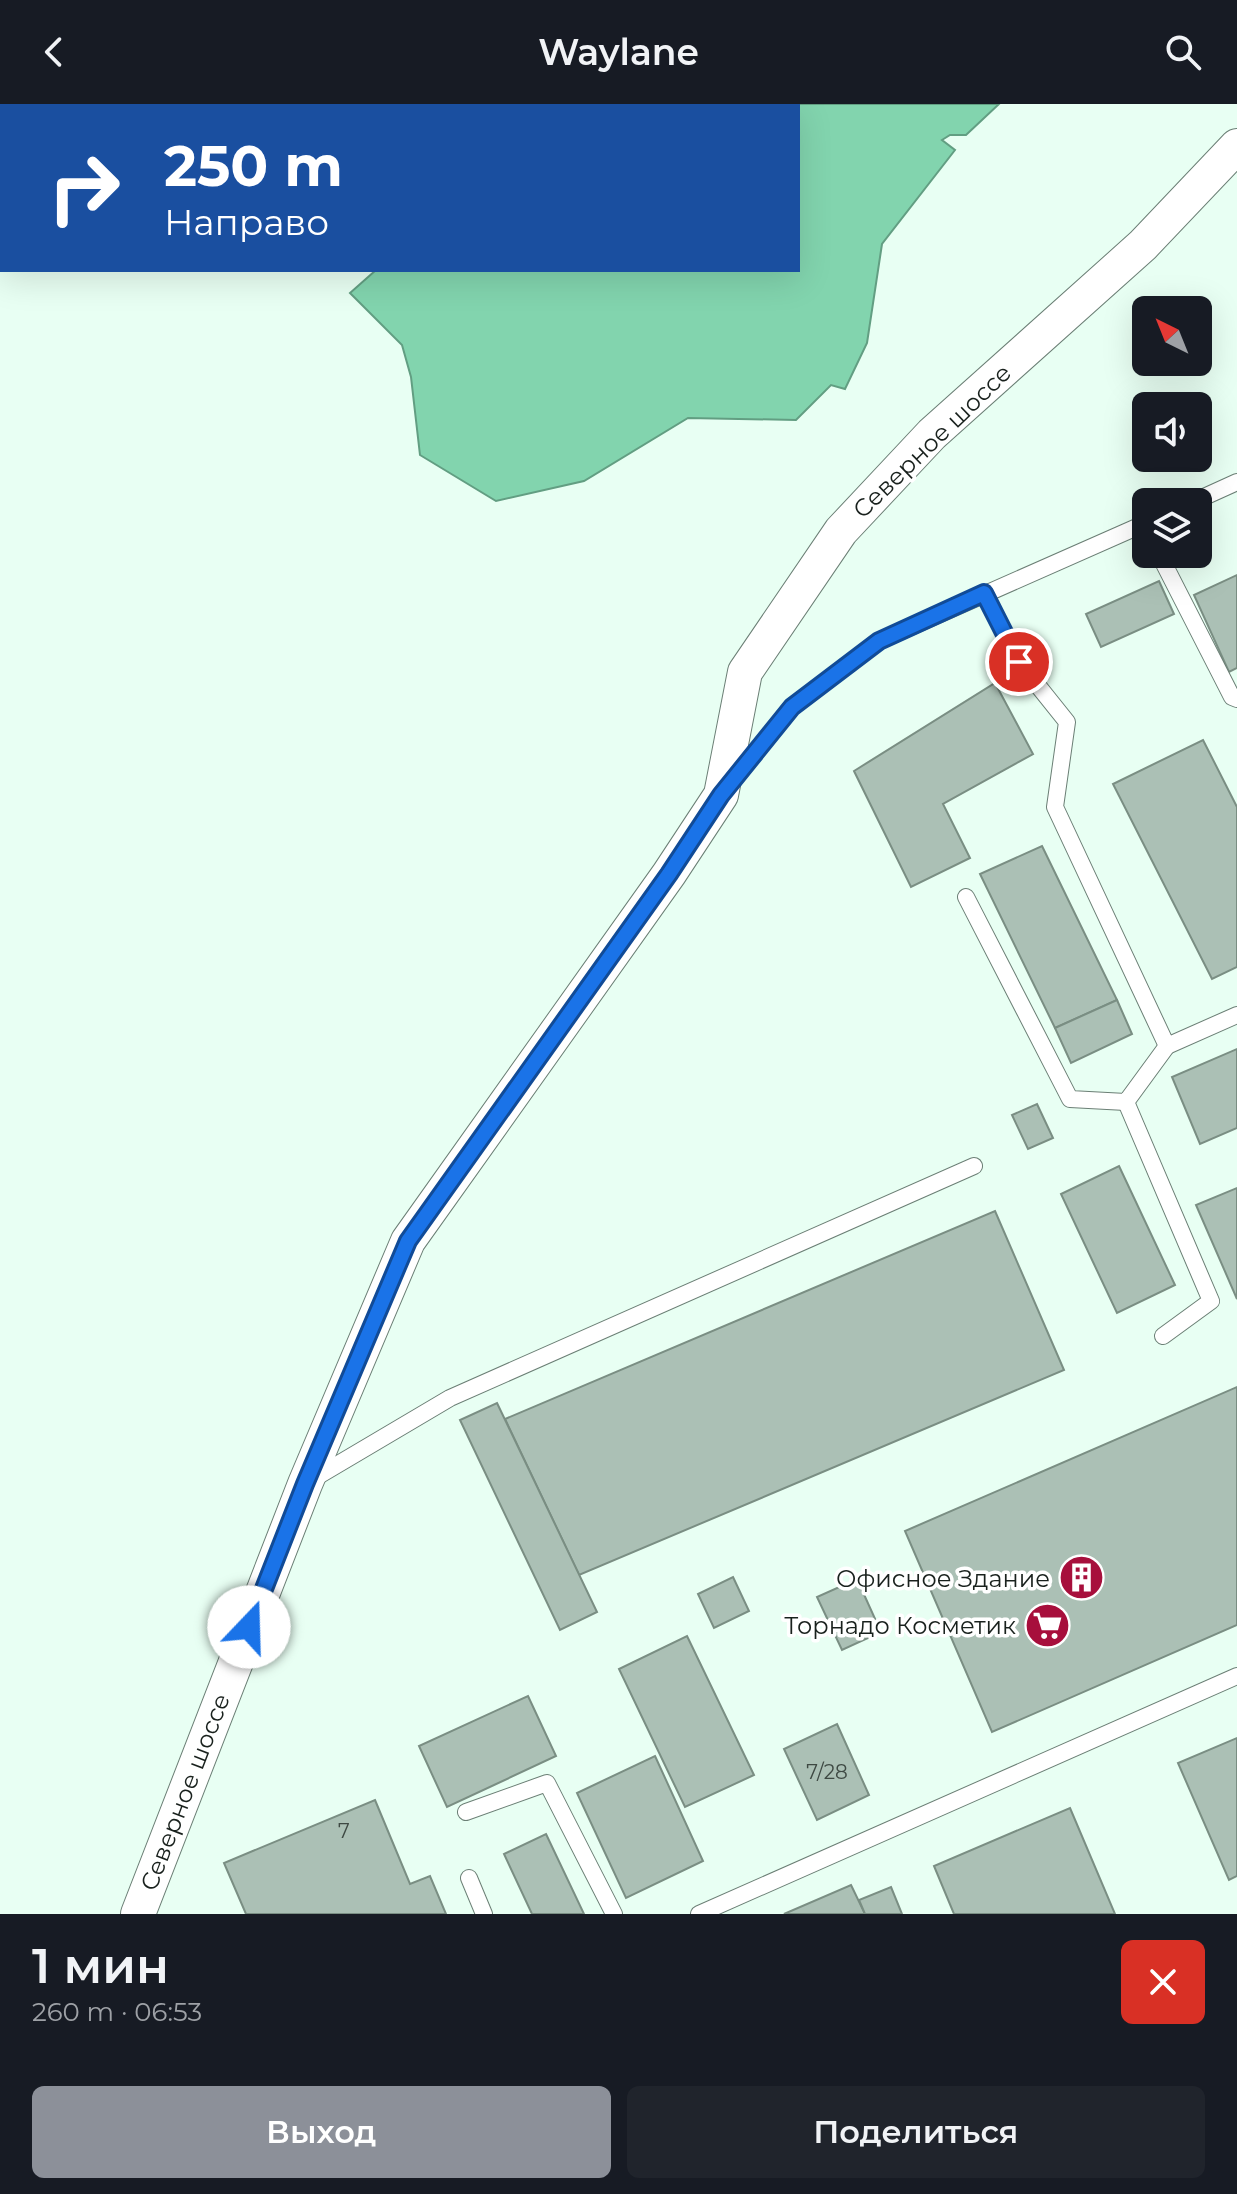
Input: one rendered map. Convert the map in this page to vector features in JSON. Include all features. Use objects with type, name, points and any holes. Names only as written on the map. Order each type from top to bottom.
[{"type":"street","name":"Северное шоссе","points":[[138,1914],[305,1484],[408,1241],[669,874],[721,795],[745,672],[841,531],[932,434],[1143,245],[1237,146]]},
{"type":"lane","points":[[1212,493],[1237,482]]},
{"type":"lane","name":"Северное шоссе","points":[[721,795],[792,707],[879,641],[1132,530]]},
{"type":"lane","points":[[1166,568],[1232,697],[1237,699]]},
{"type":"lane","points":[[984,593],[1019,662],[1067,722],[1055,807],[1167,1046]]},
{"type":"lane","points":[[966,897],[1070,1099],[1126,1102]]},
{"type":"lane","points":[[1126,1102],[1167,1046],[1237,1015]]},
{"type":"lane","points":[[1126,1102],[1211,1301],[1163,1336]]},
{"type":"lane","points":[[305,1484],[450,1398],[974,1166]]},
{"type":"lane","points":[[699,1914],[1237,1676]]},
{"type":"lane","points":[[466,1812],[547,1783],[614,1914]]},
{"type":"lane","points":[[469,1878],[484,1914]]},
{"type":"shaded area","points":[[800,104],[999,104],[966,135],[950,135],[942,140],[955,150],[882,244],[867,343],[845,389],[831,385],[796,420],[688,418],[584,481],[496,501],[420,455],[411,377],[402,345],[350,293],[374,272],[800,272]]},
{"type":"building","points":[[1237,575],[1237,668],[1229,672],[1194,595]]},
{"type":"building","points":[[1159,581],[1174,614],[1101,647],[1086,614]]},
{"type":"building","points":[[995,683],[1033,754],[943,804],[970,858],[911,887],[854,771]]},
{"type":"building","points":[[1203,740],[1237,807],[1237,967],[1212,979],[1113,784]]},
{"type":"building","points":[[1042,846],[1117,1000],[1055,1028],[980,874]]},
{"type":"building","points":[[1117,1000],[1132,1034],[1071,1063],[1055,1028]]},
{"type":"building","points":[[1237,1049],[1237,1128],[1200,1144],[1172,1077]]},
{"type":"building","points":[[1037,1104],[1053,1138],[1028,1149],[1012,1115]]},
{"type":"building","points":[[1119,1166],[1175,1285],[1117,1313],[1061,1194]]},
{"type":"building","points":[[1237,1188],[1237,1299],[1196,1205]]},
{"type":"building","points":[[995,1211],[1064,1370],[579,1575],[505,1419]]},
{"type":"building","name":"Офисное Здание","points":[[1237,1387],[1237,1625],[992,1732],[905,1531]]},
{"type":"building","points":[[497,1403],[597,1612],[560,1630],[460,1420]]},
{"type":"building","points":[[733,1577],[749,1611],[714,1628],[698,1594]]},
{"type":"building","points":[[857,1579],[881,1632],[842,1650],[817,1597]]},
{"type":"building","points":[[687,1636],[754,1775],[685,1807],[619,1669]]},
{"type":"building","points":[[528,1696],[556,1756],[447,1807],[419,1746]]},
{"type":"building","points":[[837,1724],[869,1795],[817,1820],[784,1749]]},
{"type":"building","points":[[1237,1738],[1237,1876],[1229,1880],[1178,1763]]},
{"type":"building","points":[[655,1756],[703,1861],[626,1898],[577,1793]]},
{"type":"building","points":[[375,1800],[410,1884],[430,1876],[446,1914],[246,1914],[224,1863]]},
{"type":"building","points":[[1070,1808],[1115,1914],[954,1914],[934,1866]]},
{"type":"building","points":[[546,1834],[584,1914],[532,1914],[504,1854]]},
{"type":"building","points":[[851,1885],[865,1914],[784,1914]]},
{"type":"building","points":[[891,1887],[902,1914],[865,1914],[859,1900]]},
{"type":"place","name":"Офисное Здание","points":[[1081,1578]]},
{"type":"place","name":"Торнадо Косметик","points":[[1047,1625]]},
{"type":"route","points":[[249,1627],[305,1484],[408,1241],[669,874],[721,795],[792,707],[879,641],[984,593],[1019,662]]}]
